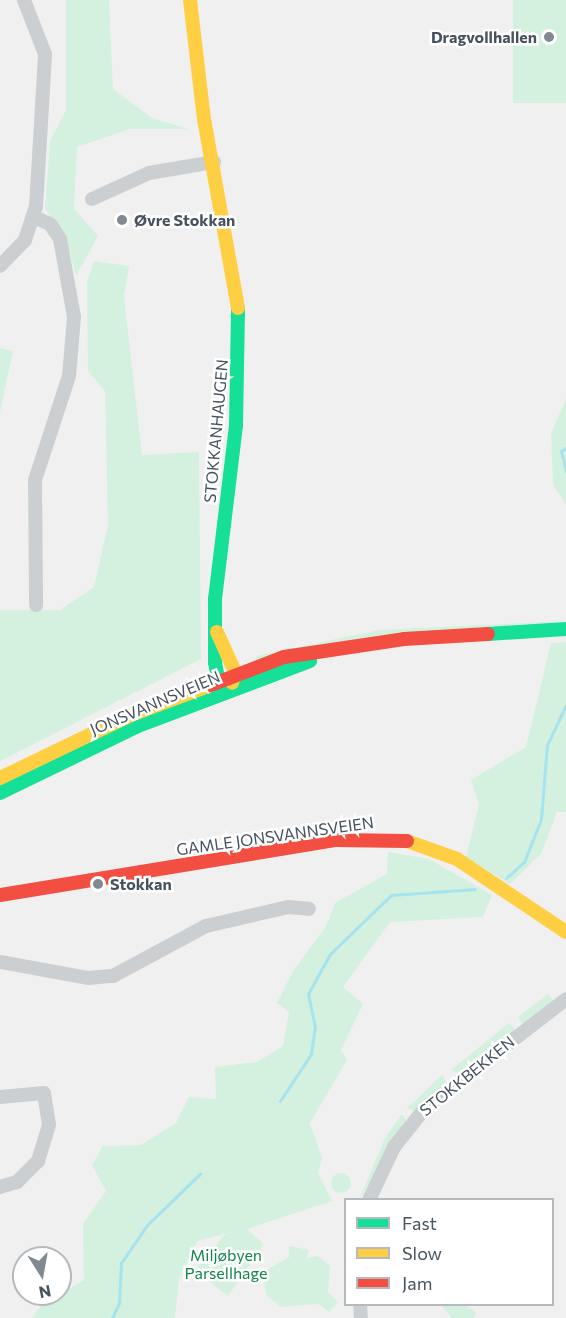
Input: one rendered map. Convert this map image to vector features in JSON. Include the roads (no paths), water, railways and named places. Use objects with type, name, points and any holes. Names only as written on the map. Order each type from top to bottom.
[{"type":"street","points":[[0,266],[20,247],[34,217],[45,54],[24,0]]},
{"type":"street","name":"STOKKANHAUGEN","points":[[190,0],[214,162],[238,296],[240,368],[216,574],[218,678]]},
{"type":"street","points":[[92,199],[149,173],[214,162]]},
{"type":"street","points":[[34,217],[50,224],[60,239],[74,317],[69,376],[35,480],[36,605]]},
{"type":"street","name":"JONSVANNSVEIEN","points":[[0,793],[231,689],[326,651],[404,639],[566,629]]},
{"type":"street","name":"STOKKANHAUGEN","points":[[217,632],[235,672]]},
{"type":"street","name":"JONSVANNSVEIEN","points":[[0,778],[218,678],[314,649],[326,651]]},
{"type":"street","points":[[218,678],[231,689],[235,672]]},
{"type":"street","name":"GAMLE JONSVANNSVEIEN","points":[[0,895],[335,840],[397,837],[457,859],[566,932]]},
{"type":"street","points":[[0,962],[88,978],[112,976],[206,926],[288,907],[309,909]]},
{"type":"street","name":"STOKKBEKKEN","points":[[370,1198],[390,1152],[426,1107],[566,999]]},
{"type":"street","points":[[0,1098],[44,1093],[49,1125],[38,1161],[17,1182],[0,1187]]},
{"type":"waterway","name":"STOKKBEKKEN","points":[[566,448],[561,451],[566,471]]},
{"type":"waterway","name":"STOKKBEKKEN","points":[[506,878],[524,862],[541,819],[547,745],[566,705]]},
{"type":"waterway","name":"STOKKBEKKEN","points":[[280,1101],[311,1054],[315,1027],[308,994],[330,954],[391,895],[475,889]]},
{"type":"waterway","name":"STOKKBEKKEN","points":[[112,1318],[119,1303],[121,1263],[147,1225],[200,1174]]},
{"type":"place","name":"Dragvollhallen","points":[[549,37]]},
{"type":"place","name":"Øvre Stokkan","points":[[122,220]]},
{"type":"place","name":"Stokkan","points":[[98,884]]},
{"type":"park label","name":"Miljøbyen Parsellhage","points":[[226,1264]]}]
